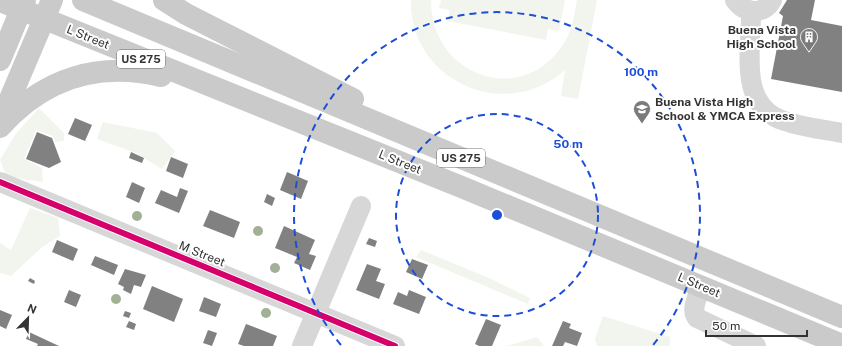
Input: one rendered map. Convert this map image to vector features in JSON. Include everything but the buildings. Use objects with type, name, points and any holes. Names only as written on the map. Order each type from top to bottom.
[{"type":"main road","name":"L Street","points":[[83,0],[842,317]]},
{"type":"main road","points":[[164,0],[186,14],[322,83],[457,157]]},
{"type":"main road","name":"L Street","points":[[0,1],[48,10],[238,98],[464,188],[842,345]]},
{"type":"main road","points":[[0,60],[23,5]]},
{"type":"main road","points":[[0,122],[48,10]]},
{"type":"main road","points":[[0,127],[19,108],[45,90],[70,78],[97,72],[123,70],[152,74],[238,98]]},
{"type":"street","points":[[735,0],[740,6],[751,11],[765,8],[772,0]]},
{"type":"street","points":[[751,11],[750,77],[753,92],[763,108],[778,118],[801,125],[842,133]]},
{"type":"street","name":"M Street","points":[[0,182],[395,346]]},
{"type":"street","points":[[302,346],[361,206]]},
{"type":"street","points":[[702,286],[694,307],[694,314],[697,318],[756,346]]},
{"type":"shaded area","points":[[411,0],[431,0],[435,26],[445,48],[461,64],[480,74],[502,78],[524,76],[544,65],[562,46],[568,36],[577,0],[597,0],[578,99],[561,96],[565,70],[541,86],[515,93],[489,93],[465,85],[443,72],[426,52],[415,28]]},
{"type":"shaded area","points":[[441,0],[565,0],[559,31],[548,29],[546,40],[448,21],[450,10],[439,8]]},
{"type":"shaded area","points":[[39,108],[64,133],[64,141],[55,142],[53,136],[36,130],[24,159],[42,168],[43,182],[7,177],[0,160],[15,135]]},
{"type":"shaded area","points":[[103,122],[157,133],[175,151],[162,169],[136,153],[97,139]]},
{"type":"shaded area","points":[[30,208],[58,218],[60,236],[42,247],[11,276],[0,273],[0,243],[11,250]]},
{"type":"shaded area","points":[[421,250],[489,278],[530,298],[528,304],[416,257]]},
{"type":"shaded area","points":[[603,316],[670,337],[670,346],[597,346],[595,339]]},
{"type":"shaded area","points":[[537,337],[544,346],[507,346]]},
{"type":"cycle path","points":[[0,182],[395,346]]},
{"type":"place","name":"Buena Vista High School","points":[[809,52]]},
{"type":"place","name":"Buena Vista High School & YMCA Express","points":[[642,124]]}]
